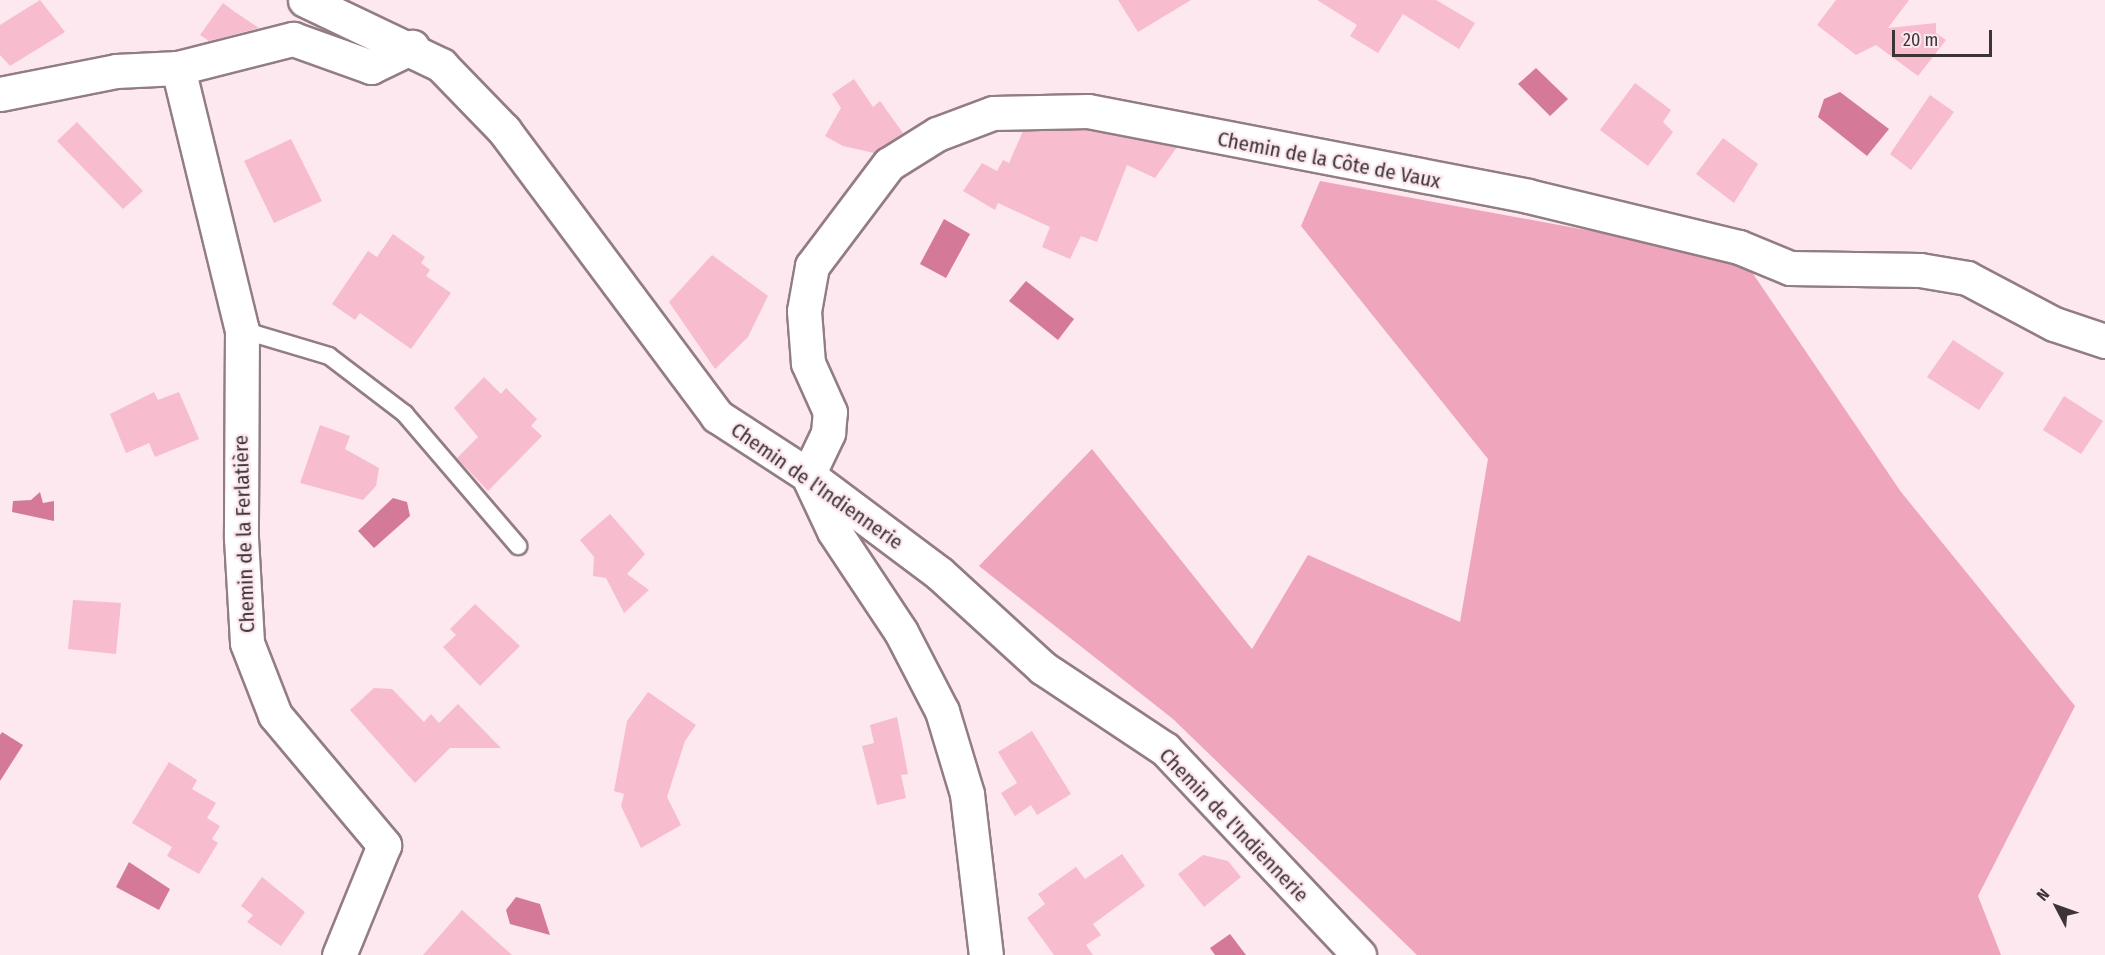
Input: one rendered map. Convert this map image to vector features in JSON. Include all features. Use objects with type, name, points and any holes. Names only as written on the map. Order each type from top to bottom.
[{"type":"street","name":"Chemin de l'Indiennerie","points":[[305,0],[411,47],[441,64],[504,130],[701,400],[808,475],[939,573],[1043,668],[1165,750],[1359,955]]},
{"type":"street","points":[[0,94],[116,71],[177,68],[293,39],[371,67],[411,47]]},
{"type":"street","name":"Chemin de la Ferlatière","points":[[177,68],[242,330],[241,538],[247,643],[275,715],[384,845],[339,955]]},
{"type":"street","name":"Chemin de la Côte de Vaux","points":[[808,475],[828,433],[830,412],[808,363],[804,311],[812,266],[889,164],[937,134],[993,113],[1088,111],[1528,196],[1739,247],[1790,268],[1920,270],[1967,278],[2054,324],[2105,342]]},
{"type":"street","points":[[808,475],[834,531],[901,632],[942,711],[967,794],[986,955]]},
{"type":"lane","points":[[242,330],[329,356],[405,414],[518,546]]},
{"type":"shaded area","points":[[1536,68],[1568,99],[1550,116],[1518,84]]},
{"type":"shaded area","points":[[1840,92],[1889,129],[1867,156],[1818,117],[1824,99]]},
{"type":"shaded area","points":[[1320,181],[1743,259],[1901,492],[2075,706],[1978,896],[2001,955],[1417,955],[1173,719],[979,566],[1092,449],[1252,649],[1308,555],[1460,622],[1488,459],[1301,226]]},
{"type":"shaded area","points":[[944,219],[970,234],[946,278],[920,264]]},
{"type":"shaded area","points":[[1026,281],[1074,319],[1058,340],[1009,301]]},
{"type":"shaded area","points":[[40,492],[43,503],[54,501],[54,521],[12,512],[13,501],[31,500]]},
{"type":"shaded area","points":[[393,498],[407,502],[410,516],[374,548],[358,531]]},
{"type":"shaded area","points":[[2,732],[23,745],[0,781],[0,735]]},
{"type":"shaded area","points":[[129,862],[170,889],[159,910],[116,887]]},
{"type":"shaded area","points":[[516,897],[540,904],[550,935],[510,924],[506,910]]},
{"type":"shaded area","points":[[1230,934],[1246,955],[1215,955],[1210,948]]},
{"type":"building","points":[[40,0],[65,32],[10,66],[0,55],[0,25]]},
{"type":"building","points":[[1118,0],[1191,0],[1138,32]]},
{"type":"building","points":[[1317,0],[1436,0],[1475,23],[1459,49],[1403,14],[1378,53],[1350,36],[1357,25]]},
{"type":"building","points":[[1836,0],[1909,0],[1888,28],[1936,23],[1936,33],[1946,40],[1918,76],[1876,45],[1856,55],[1817,25]]},
{"type":"building","points":[[223,3],[259,28],[209,41],[200,35]]},
{"type":"building","points":[[854,79],[873,107],[880,101],[903,133],[874,153],[843,146],[825,136],[841,108],[832,94]]},
{"type":"building","points":[[1635,83],[1671,110],[1663,122],[1673,132],[1648,166],[1600,130]]},
{"type":"building","points":[[1930,95],[1954,112],[1911,170],[1890,154]]},
{"type":"building","points":[[77,122],[143,191],[123,209],[57,141]]},
{"type":"building","points":[[1086,130],[1177,147],[1155,178],[1127,165],[1097,242],[1081,236],[1070,259],[1042,247],[1050,227],[998,203],[995,210],[963,191],[982,163],[997,171],[1003,160],[1009,163],[1023,131]]},
{"type":"building","points":[[1723,138],[1758,164],[1734,203],[1696,174]]},
{"type":"building","points":[[291,139],[322,201],[274,223],[244,161]]},
{"type":"building","points":[[393,234],[425,257],[421,263],[430,270],[426,276],[451,293],[411,349],[360,313],[355,320],[332,304],[368,251],[377,257]]},
{"type":"building","points":[[712,255],[768,296],[748,337],[715,369],[669,302]]},
{"type":"building","points":[[1953,340],[2004,373],[1979,410],[1927,377]]},
{"type":"building","points":[[484,377],[501,394],[506,388],[537,419],[531,426],[542,436],[488,491],[457,458],[478,437],[454,408]]},
{"type":"building","points":[[154,392],[158,400],[179,392],[199,439],[155,457],[149,443],[126,453],[110,414]]},
{"type":"building","points":[[2064,396],[2103,421],[2081,454],[2043,430]]},
{"type":"building","points":[[320,425],[350,436],[345,449],[379,468],[376,486],[363,500],[300,483]]},
{"type":"building","points":[[610,514],[645,554],[627,574],[649,590],[624,613],[606,578],[593,576],[594,557],[580,540]]},
{"type":"building","points":[[73,600],[121,603],[116,654],[68,649]]},
{"type":"building","points":[[475,604],[520,646],[480,686],[443,647],[456,635],[450,629]]},
{"type":"building","points":[[374,688],[392,689],[424,722],[431,714],[439,723],[458,704],[501,748],[450,748],[415,783],[350,710]]},
{"type":"building","points":[[648,692],[696,725],[685,741],[667,797],[681,825],[641,848],[621,806],[624,794],[614,791],[627,721]]},
{"type":"building","points":[[897,717],[908,774],[901,775],[906,798],[877,805],[862,746],[874,743],[870,725]]},
{"type":"building","points":[[1032,731],[1071,794],[1037,815],[1031,805],[1015,816],[1001,793],[1017,783],[998,752]]},
{"type":"building","points":[[169,762],[197,780],[192,789],[216,803],[207,818],[220,826],[212,839],[218,843],[199,874],[167,856],[172,847],[132,823]]},
{"type":"building","points":[[1122,854],[1145,886],[1093,924],[1101,935],[1086,945],[1093,955],[1054,955],[1027,918],[1045,904],[1038,894],[1076,867],[1085,879]]},
{"type":"building","points":[[1203,855],[1228,861],[1241,877],[1204,907],[1178,874]]},
{"type":"building","points":[[262,877],[305,912],[281,946],[247,922],[253,915],[241,906]]},
{"type":"building","points":[[462,910],[512,955],[423,955]]}]
